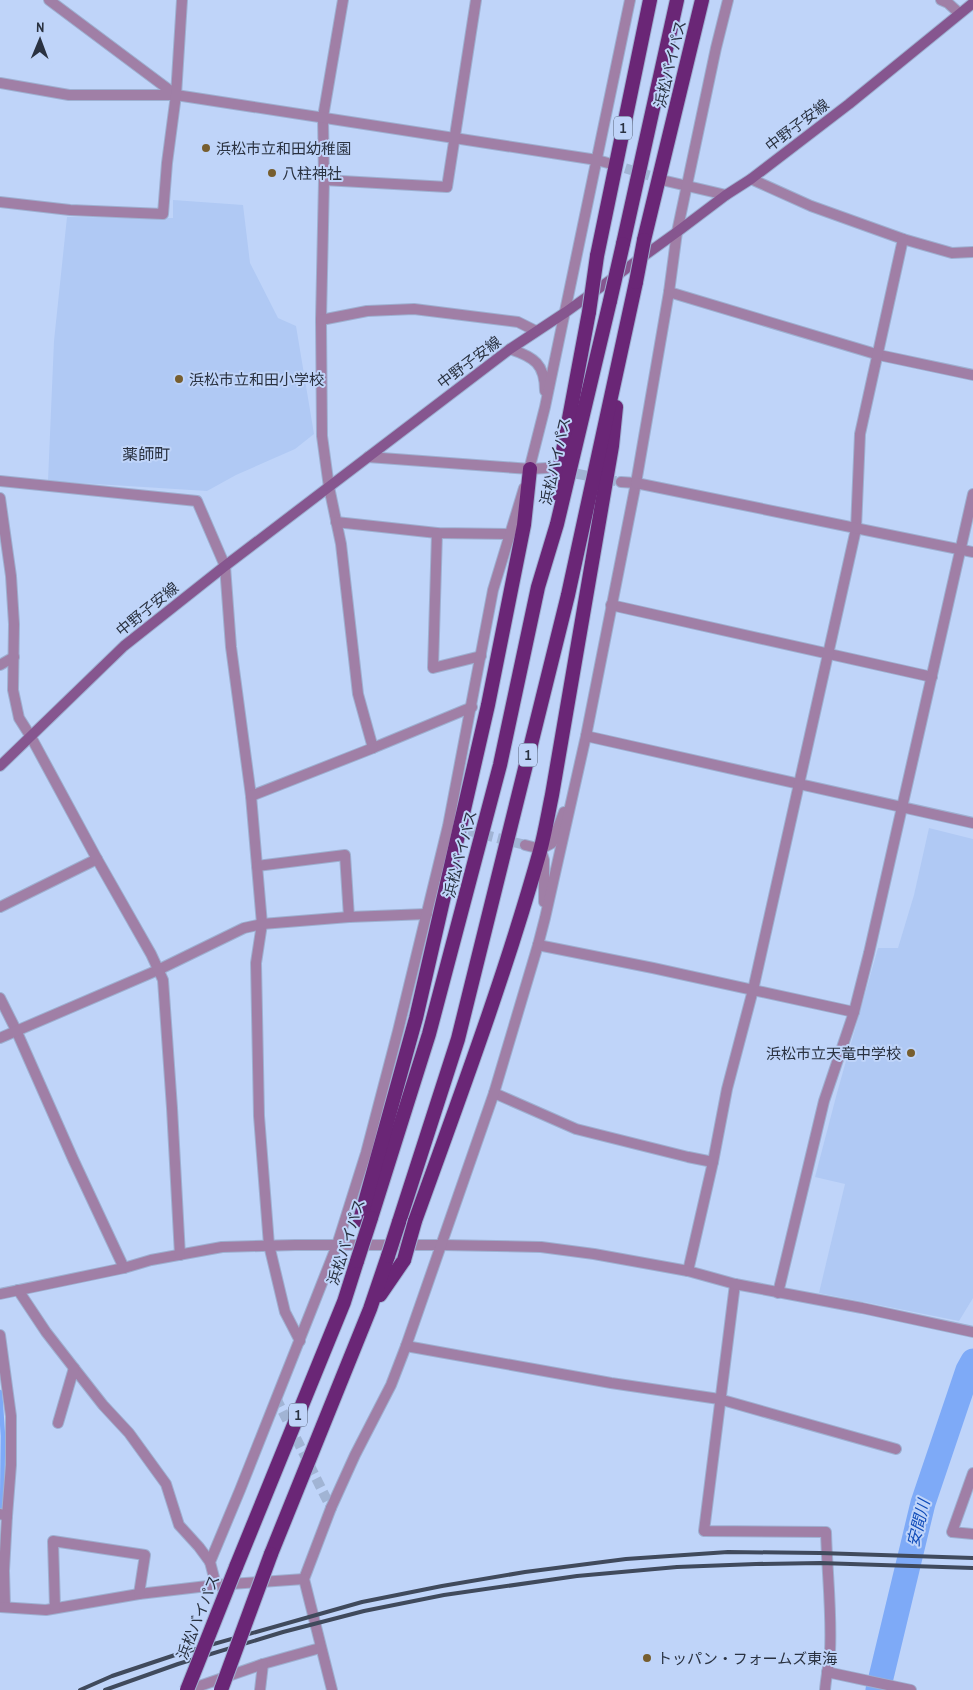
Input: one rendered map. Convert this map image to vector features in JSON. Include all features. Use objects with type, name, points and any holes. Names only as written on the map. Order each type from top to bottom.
[{"type":"highway","name":"1","points":[[538,587],[589,312],[596,256],[650,0]]},
{"type":"highway","name":"浜松バイパス","points":[[188,1690],[236,1566],[344,1302],[366,1219],[429,1034],[500,765],[538,587],[557,524],[610,301],[677,0]]},
{"type":"highway","name":"浜松バイパス","points":[[221,1690],[271,1554],[370,1309],[458,1038],[568,595],[644,240],[702,0]]},
{"type":"highway","name":"1","points":[[541,849],[552,796],[612,446],[624,335]]},
{"type":"highway","points":[[366,1219],[416,1018],[488,705],[524,525],[530,469]]},
{"type":"highway","points":[[370,1309],[404,1260],[415,1221],[498,984],[541,849]]},
{"type":"main road","name":"中野子安線","points":[[0,766],[124,646],[225,566],[510,349],[566,312],[726,195],[751,179],[849,104],[959,13],[972,6]]},
{"type":"street","points":[[49,0],[176,95]]},
{"type":"street","points":[[0,202],[70,210],[163,214],[167,163],[176,95],[182,0]]},
{"type":"street","points":[[343,0],[323,117],[322,436],[329,487],[341,544],[358,694],[373,748]]},
{"type":"street","points":[[324,180],[447,187],[476,0]]},
{"type":"street","points":[[210,1562],[337,1245],[366,1153],[451,827],[493,590],[530,469],[603,162],[630,0]]},
{"type":"street","points":[[332,1690],[304,1579],[331,1508],[355,1455],[391,1385],[406,1346],[494,1093],[538,945],[586,736],[636,483],[669,292],[677,232],[728,0]]},
{"type":"street","points":[[941,0],[948,3],[959,13]]},
{"type":"street","points":[[0,84],[69,94],[176,95],[603,162]]},
{"type":"street","points":[[751,179],[811,206],[903,239],[952,253],[973,252]]},
{"type":"street","points":[[666,181],[726,195]]},
{"type":"street","points":[[688,1271],[713,1162],[727,1089],[753,990],[856,528],[860,434],[903,239]]},
{"type":"street","points":[[669,292],[878,355],[973,375]]},
{"type":"street","points":[[321,320],[367,311],[414,309],[518,322],[536,331]]},
{"type":"street","points":[[510,349],[527,354],[541,367],[545,379],[545,407]]},
{"type":"street","points":[[368,457],[530,469],[547,468]]},
{"type":"street","points":[[0,481],[197,501],[225,566],[231,647],[251,796],[262,924],[256,963],[259,1116],[269,1246],[285,1312],[300,1341]]},
{"type":"street","points":[[621,482],[636,483],[973,552]]},
{"type":"street","points":[[778,1293],[824,1101],[854,1012],[869,953],[973,494]]},
{"type":"street","points":[[0,498],[11,576],[14,624],[13,690],[19,718],[151,954],[162,980],[172,1108],[180,1255]]},
{"type":"street","points":[[336,522],[437,533],[509,534]]},
{"type":"street","points":[[437,533],[433,668],[481,656]]},
{"type":"street","points":[[612,605],[932,677]]},
{"type":"street","points":[[0,665],[14,656]]},
{"type":"street","points":[[251,796],[472,707]]},
{"type":"street","points":[[586,736],[973,823]]},
{"type":"street","points":[[525,845],[541,849],[552,843],[576,780]]},
{"type":"street","points":[[541,849],[544,860],[544,918]]},
{"type":"street","points":[[257,866],[345,855],[349,917]]},
{"type":"street","points":[[0,907],[97,859]]},
{"type":"street","points":[[0,1038],[158,970],[244,928],[262,924],[349,917],[427,914]]},
{"type":"street","points":[[538,945],[854,1012]]},
{"type":"street","points":[[0,998],[124,1268]]},
{"type":"street","points":[[494,1093],[576,1129],[713,1162]]},
{"type":"street","points":[[0,1294],[124,1268],[152,1260],[222,1247],[442,1245],[541,1247],[594,1254],[688,1271],[735,1284],[969,1331]]},
{"type":"street","points":[[735,1284],[719,1399],[704,1531],[826,1532],[831,1616],[830,1654],[824,1690]]},
{"type":"street","points":[[18,1290],[46,1332],[103,1405],[129,1433],[166,1484],[179,1524],[210,1562],[216,1585]]},
{"type":"street","points":[[0,1335],[6,1368],[11,1416],[11,1465],[4,1515],[2,1607],[46,1610],[139,1594],[216,1585],[304,1579]]},
{"type":"street","points":[[406,1346],[602,1382],[719,1399],[896,1449]]},
{"type":"street","points":[[58,1423],[74,1368]]},
{"type":"street","points":[[973,1473],[952,1532],[973,1534]]},
{"type":"street","points":[[55,1608],[54,1541],[145,1554],[139,1594]]},
{"type":"street","points":[[188,1690],[263,1664],[320,1648]]},
{"type":"street","points":[[260,1690],[263,1664]]},
{"type":"street","points":[[827,1672],[910,1690]]},
{"type":"shaded area","name":"浜松市立和田小学校","points":[[173,200],[243,205],[250,263],[278,318],[296,326],[314,434],[295,449],[236,475],[207,491],[48,481],[54,341],[67,217],[173,218]]},
{"type":"shaded area","name":"浜松市立天竜中学校","points":[[929,828],[973,839],[973,1298],[959,1321],[819,1293],[845,1184],[815,1177],[878,948],[898,948],[914,895]]},
{"type":"waterway","name":"安間川","points":[[878,1690],[923,1503],[968,1370],[973,1361]]},
{"type":"waterway","points":[[0,1392],[3,1436],[2,1513]]},
{"type":"tunnel","points":[[611,164],[664,180]]},
{"type":"tunnel","points":[[562,471],[621,482]]},
{"type":"tunnel","points":[[454,827],[525,845]]},
{"type":"tunnel","points":[[276,1398],[331,1508]]},
{"type":"railway","points":[[80,1690],[112,1676],[175,1655],[362,1602],[525,1572],[626,1559],[728,1552],[973,1558]]},
{"type":"railway","points":[[105,1690],[178,1664],[283,1632],[364,1611],[444,1595],[577,1576],[677,1567],[756,1564],[820,1563],[973,1568]]},
{"type":"place","name":"浜松市立和田幼稚園","points":[[206,148]]},
{"type":"place","name":"八柱神社","points":[[272,173]]},
{"type":"place","name":"浜松市立和田小学校","points":[[179,379]]},
{"type":"place","name":"浜松市立天竜中学校","points":[[911,1053]]},
{"type":"place","name":"トッパン・フォームズ東海","points":[[647,1658]]},
{"type":"district","name":"薬師町","points":[[146,454]]}]
